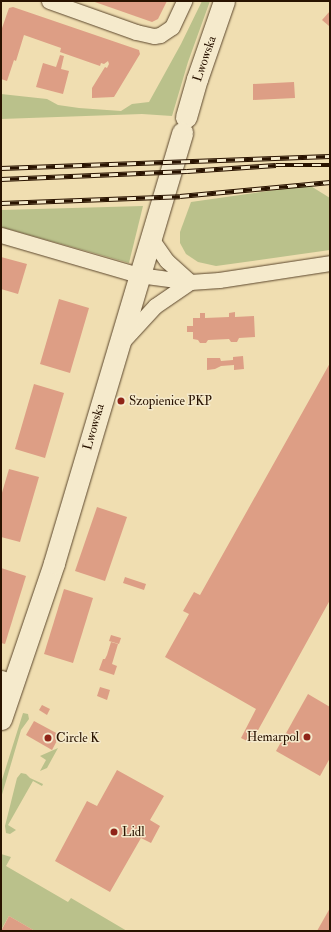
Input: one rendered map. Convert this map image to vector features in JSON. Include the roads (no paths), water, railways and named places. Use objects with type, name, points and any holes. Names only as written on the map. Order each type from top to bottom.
[{"type":"street","points":[[49,1],[136,32],[154,36],[160,35],[172,27],[184,1]]},
{"type":"street","name":"Lwowska","points":[[1,719],[7,680],[54,564],[197,78],[224,1]]},
{"type":"street","points":[[1,235],[139,275],[190,282],[330,263]]},
{"type":"street","points":[[150,237],[167,262],[190,282]]},
{"type":"street","points":[[118,347],[155,306],[190,282]]},
{"type":"railway","points":[[1,168],[330,156]]},
{"type":"railway","points":[[1,179],[187,171],[276,165],[330,165]]},
{"type":"railway","points":[[1,203],[180,196],[330,182]]},
{"type":"place","name":"Szopienice PKP","points":[[121,401]]},
{"type":"place","name":"Hemarpol","points":[[307,737]]},
{"type":"place","name":"Circle K","points":[[48,738]]},
{"type":"place","name":"Lidl","points":[[114,832]]}]
